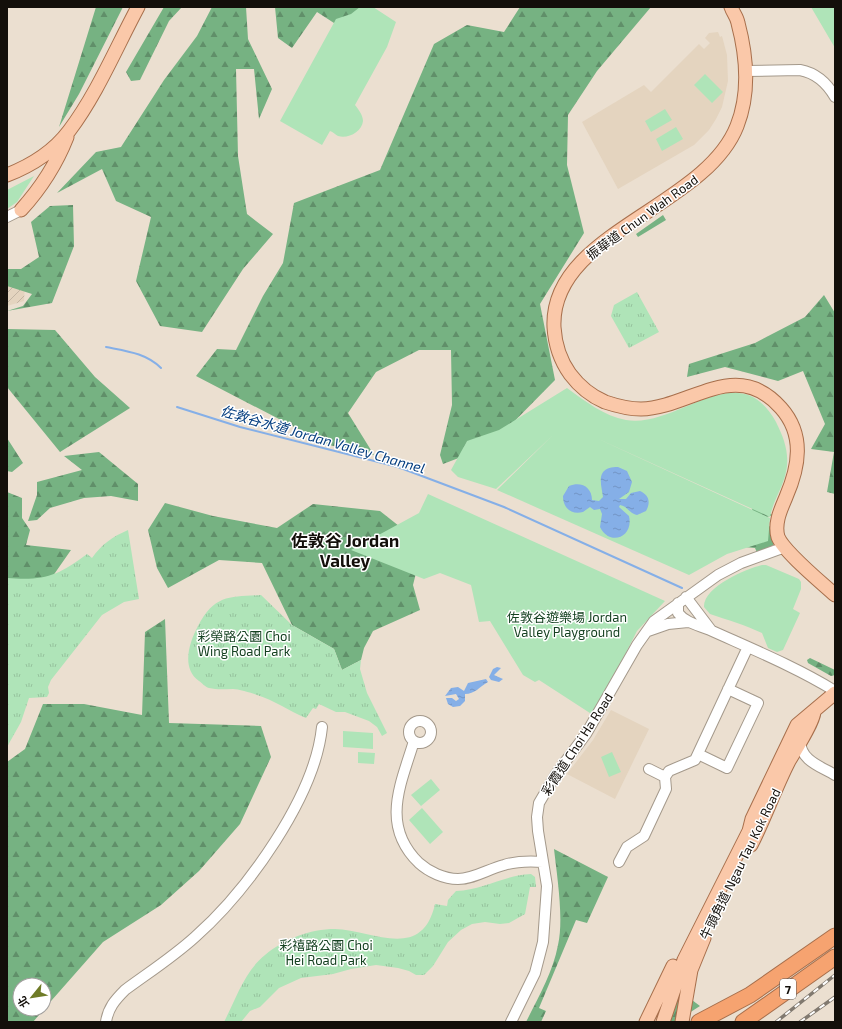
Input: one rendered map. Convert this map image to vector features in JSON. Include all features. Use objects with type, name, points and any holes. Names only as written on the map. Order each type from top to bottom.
[{"type":"highway","name":"7","points":[[699,1022],[750,995],[835,936]]},
{"type":"highway","name":"7","points":[[742,1022],[835,957]]},
{"type":"main road","points":[[21,210],[45,181],[60,154],[69,132],[95,88],[138,7]]},
{"type":"main road","name":"振華道 Chun Wah Road","points":[[731,7],[738,14],[746,71],[746,90],[741,116],[733,136],[721,154],[697,177],[593,251],[578,266],[560,292],[554,325],[557,346],[569,372],[586,391],[611,404],[632,409],[652,408],[710,388],[726,385],[754,390],[775,402],[787,415],[792,425],[798,448],[796,472],[778,520],[779,538],[785,547],[835,595]]},
{"type":"main road","points":[[7,175],[43,156],[69,132]]},
{"type":"main road","name":"牛頭角道 Ngau Tau Kok Road","points":[[682,1022],[691,970],[699,939],[733,871],[749,831],[752,819],[797,725],[807,715],[814,712],[835,692]]},
{"type":"main road","name":"牛頭角道 Ngau Tau Kok Road","points":[[733,871],[762,824],[788,764],[813,720],[814,712]]},
{"type":"main road","name":"牛頭角道 Ngau Tau Kok Road","points":[[646,1022],[743,827],[752,819]]},
{"type":"main road","points":[[663,1022],[676,980],[699,939]]},
{"type":"main road","points":[[667,1022],[681,980],[699,939]]},
{"type":"street","points":[[746,71],[800,70],[809,72],[827,85],[835,97]]},
{"type":"street","points":[[7,217],[21,210]]},
{"type":"street","name":"彩霞道 Choi Ha Road","points":[[511,1022],[535,973],[543,942],[547,886],[537,817],[539,803],[556,774],[586,734],[644,632],[654,621],[718,575],[741,563],[785,547]]},
{"type":"street","points":[[711,630],[682,600],[678,613],[688,622],[711,630],[807,674],[835,692]]},
{"type":"street","points":[[644,632],[655,627],[668,624],[688,622]]},
{"type":"street","points":[[619,862],[627,847],[644,836],[666,789],[665,777],[669,771],[695,760],[746,651]]},
{"type":"street","points":[[698,754],[727,768],[758,703],[728,689]]},
{"type":"street","points":[[106,1022],[110,1008],[124,990],[195,937],[236,895],[254,872],[291,816],[305,787],[316,760],[322,727]]},
{"type":"street","points":[[414,741],[396,800],[396,812],[400,836],[405,846],[417,860],[439,876],[458,879],[476,876],[514,862],[543,862]]},
{"type":"street","points":[[800,741],[802,753],[810,762],[835,775]]},
{"type":"street","points":[[788,764],[797,761],[810,762]]},
{"type":"street","points":[[649,769],[665,777]]},
{"type":"shaded area","points":[[718,32],[720,37],[722,36],[727,55],[728,81],[722,107],[709,130],[694,145],[618,189],[582,122],[644,85],[651,92],[699,44],[704,49],[710,43],[705,38],[709,33]]},
{"type":"shaded area","points":[[7,279],[25,282],[24,301],[7,306]]},
{"type":"shaded area","points":[[611,710],[649,729],[615,799],[567,774],[593,740]]},
{"type":"green space","points":[[96,7],[123,7],[79,94],[59,127]]},
{"type":"green space","points":[[164,7],[182,7],[169,21],[140,80],[131,81],[126,72]]},
{"type":"green space","points":[[212,7],[246,7],[248,39],[272,89],[259,119],[254,69],[236,69],[238,156],[247,214],[273,234],[243,269],[202,332],[160,326],[136,281],[151,217],[116,201],[102,169],[57,193],[96,152],[121,147],[164,80],[197,36]]},
{"type":"green space","points":[[275,7],[358,7],[376,29],[368,45],[317,12],[292,48],[278,38]]},
{"type":"green space","points":[[360,7],[373,7],[396,22],[387,47],[355,105],[363,119],[362,125],[354,134],[342,137],[330,131],[322,145],[280,121],[336,19],[351,14]]},
{"type":"green space","points":[[520,7],[651,7],[597,71],[568,115],[567,165],[584,233],[540,304],[555,380],[490,446],[443,464],[440,455],[452,405],[451,350],[419,350],[376,372],[348,413],[374,455],[329,445],[196,376],[217,349],[236,350],[263,296],[283,263],[294,203],[380,170],[434,44],[467,25],[504,32]]},
{"type":"green space","points":[[811,7],[835,7],[835,48]]},
{"type":"green space","points":[[705,74],[723,92],[712,103],[694,85]]},
{"type":"green space","points":[[665,109],[672,120],[651,132],[645,121]]},
{"type":"green space","points":[[676,127],[683,139],[662,151],[656,139]]},
{"type":"green space","points":[[34,176],[17,202],[7,209],[7,190]]},
{"type":"green space","points":[[73,205],[74,246],[52,303],[7,311],[23,306],[32,294],[7,286],[7,269],[21,269],[39,257],[31,222],[50,206]]},
{"type":"green space","points":[[663,215],[666,220],[638,237],[636,234]]},
{"type":"green space","points":[[637,292],[659,332],[629,348],[611,316],[614,305]]},
{"type":"green space","points":[[824,295],[835,313],[835,494],[827,492],[834,452],[811,449],[825,424],[803,371],[778,381],[725,367],[687,377],[689,364],[755,343],[805,317]]},
{"type":"green space","points":[[7,329],[55,330],[95,377],[130,408],[60,452],[7,387]]},
{"type":"green space","points":[[567,388],[602,412],[626,420],[646,420],[666,414],[706,398],[726,393],[744,394],[761,402],[776,422],[784,440],[787,452],[785,478],[773,505],[770,517],[594,437],[770,518],[768,541],[727,554],[689,575],[497,490],[553,435],[496,489],[458,477],[451,470],[467,441],[499,430]]},
{"type":"green space","points":[[7,438],[23,463],[12,472],[7,471]]},
{"type":"green space","points":[[99,452],[138,484],[138,501],[111,496],[84,498],[50,508],[37,520],[28,521],[37,495],[37,482],[82,470],[64,456]]},
{"type":"green space","points":[[7,492],[22,498],[22,518],[30,530],[26,545],[71,550],[48,583],[7,591]]},
{"type":"green space","name":"佐敦谷遊樂場 Jordan Valley Playground","points":[[428,494],[665,601],[637,631],[593,715],[539,680],[535,682],[523,675],[490,621],[479,622],[471,585],[440,573],[424,579],[351,550],[419,513]]},
{"type":"green space","points":[[165,503],[213,516],[277,528],[313,504],[380,511],[423,545],[413,585],[420,610],[373,631],[364,648],[361,660],[342,670],[334,649],[292,625],[262,563],[219,560],[168,588],[157,568],[148,530]]},
{"type":"green space","points":[[751,505],[773,515],[767,517],[765,524],[779,531],[774,544],[759,557],[755,548],[732,546],[754,516]]},
{"type":"green space","points":[[128,530],[139,599],[124,602],[102,615],[51,680],[48,687],[49,693],[47,697],[29,698],[21,722],[7,747],[7,578],[41,578],[59,572],[87,554],[92,558],[108,541]]},
{"type":"green space","points":[[766,565],[799,579],[801,582],[801,589],[793,609],[800,613],[783,650],[777,652],[768,648],[762,633],[710,614],[704,607],[710,593],[718,586],[746,570]]},
{"type":"green space","name":"彩榮路公園 Choi Wing Road Park","points":[[261,595],[292,625],[334,649],[342,670],[361,660],[360,669],[367,693],[387,733],[382,736],[377,727],[369,721],[345,712],[336,712],[319,704],[316,709],[313,708],[306,718],[252,693],[235,689],[212,689],[205,686],[193,676],[188,662],[188,655],[192,640],[204,616],[211,608],[224,599],[240,596]]},
{"type":"green space","points":[[165,619],[169,723],[261,726],[271,757],[240,824],[199,871],[161,905],[103,942],[52,1000],[52,977],[12,977],[12,1017],[37,1017],[33,1022],[7,1022],[7,762],[25,749],[43,704],[84,704],[142,715],[145,632]]},
{"type":"green space","points":[[810,658],[835,670],[835,675],[831,676],[808,663],[807,660]]},
{"type":"green space","points":[[343,731],[373,733],[373,749],[343,747]]},
{"type":"green space","points":[[358,752],[375,753],[374,764],[358,763]]},
{"type":"green space","points":[[612,752],[621,772],[609,777],[601,757]]},
{"type":"green space","points":[[431,779],[440,790],[421,806],[411,795]]},
{"type":"green space","points":[[422,808],[443,832],[430,844],[409,820]]},
{"type":"green space","points":[[554,849],[608,877],[587,923],[576,920],[539,1008],[546,1011],[541,1022],[526,1022],[553,965],[560,935],[560,910]]},
{"type":"green space","name":"彩禧路公園 Choi Hei Road Park","points":[[531,874],[535,877],[536,887],[530,887],[525,914],[509,923],[500,924],[485,922],[472,924],[461,930],[448,942],[433,966],[424,975],[416,975],[398,968],[376,965],[351,969],[333,974],[301,978],[279,988],[260,1007],[250,1011],[241,1022],[224,1022],[251,969],[265,955],[280,944],[307,933],[326,929],[349,931],[394,939],[407,938],[419,933],[428,922],[435,904],[447,906],[448,900],[456,891],[475,888],[512,877]]},
{"type":"green space","points":[[682,983],[688,997],[700,1006],[675,1022],[668,1022]]},
{"type":"water","points":[[618,467],[627,471],[632,482],[629,492],[619,499],[626,499],[631,493],[640,491],[647,497],[649,502],[646,511],[637,515],[620,505],[619,507],[629,516],[630,523],[625,534],[615,538],[609,537],[600,527],[602,514],[600,509],[594,510],[590,507],[579,513],[568,510],[564,504],[563,496],[569,486],[578,484],[585,486],[588,489],[592,495],[592,500],[599,501],[603,497],[601,477],[603,473],[611,468]]},
{"type":"water","points":[[497,667],[501,668],[494,675],[503,679],[499,682],[491,680],[489,677],[493,669]]},
{"type":"water","points":[[486,679],[488,682],[474,692],[465,694],[465,701],[460,706],[453,707],[448,704],[446,698],[452,698],[456,701],[459,699],[456,694],[445,696],[451,688],[458,687],[464,691],[468,683]]},
{"type":"waterway","name":"佐敦谷水道 Jordan Valley Channel","points":[[106,347],[128,351],[142,356],[149,359],[161,368]]},
{"type":"waterway","name":"佐敦谷水道 Jordan Valley Channel","points":[[177,407],[240,427],[398,467],[504,507],[682,588]]},
{"type":"railway","points":[[776,1022],[835,975]]},
{"type":"railway","points":[[800,1022],[835,997]]},
{"type":"district","name":"佐敦谷 Jordan Valley","points":[[345,550]]}]
